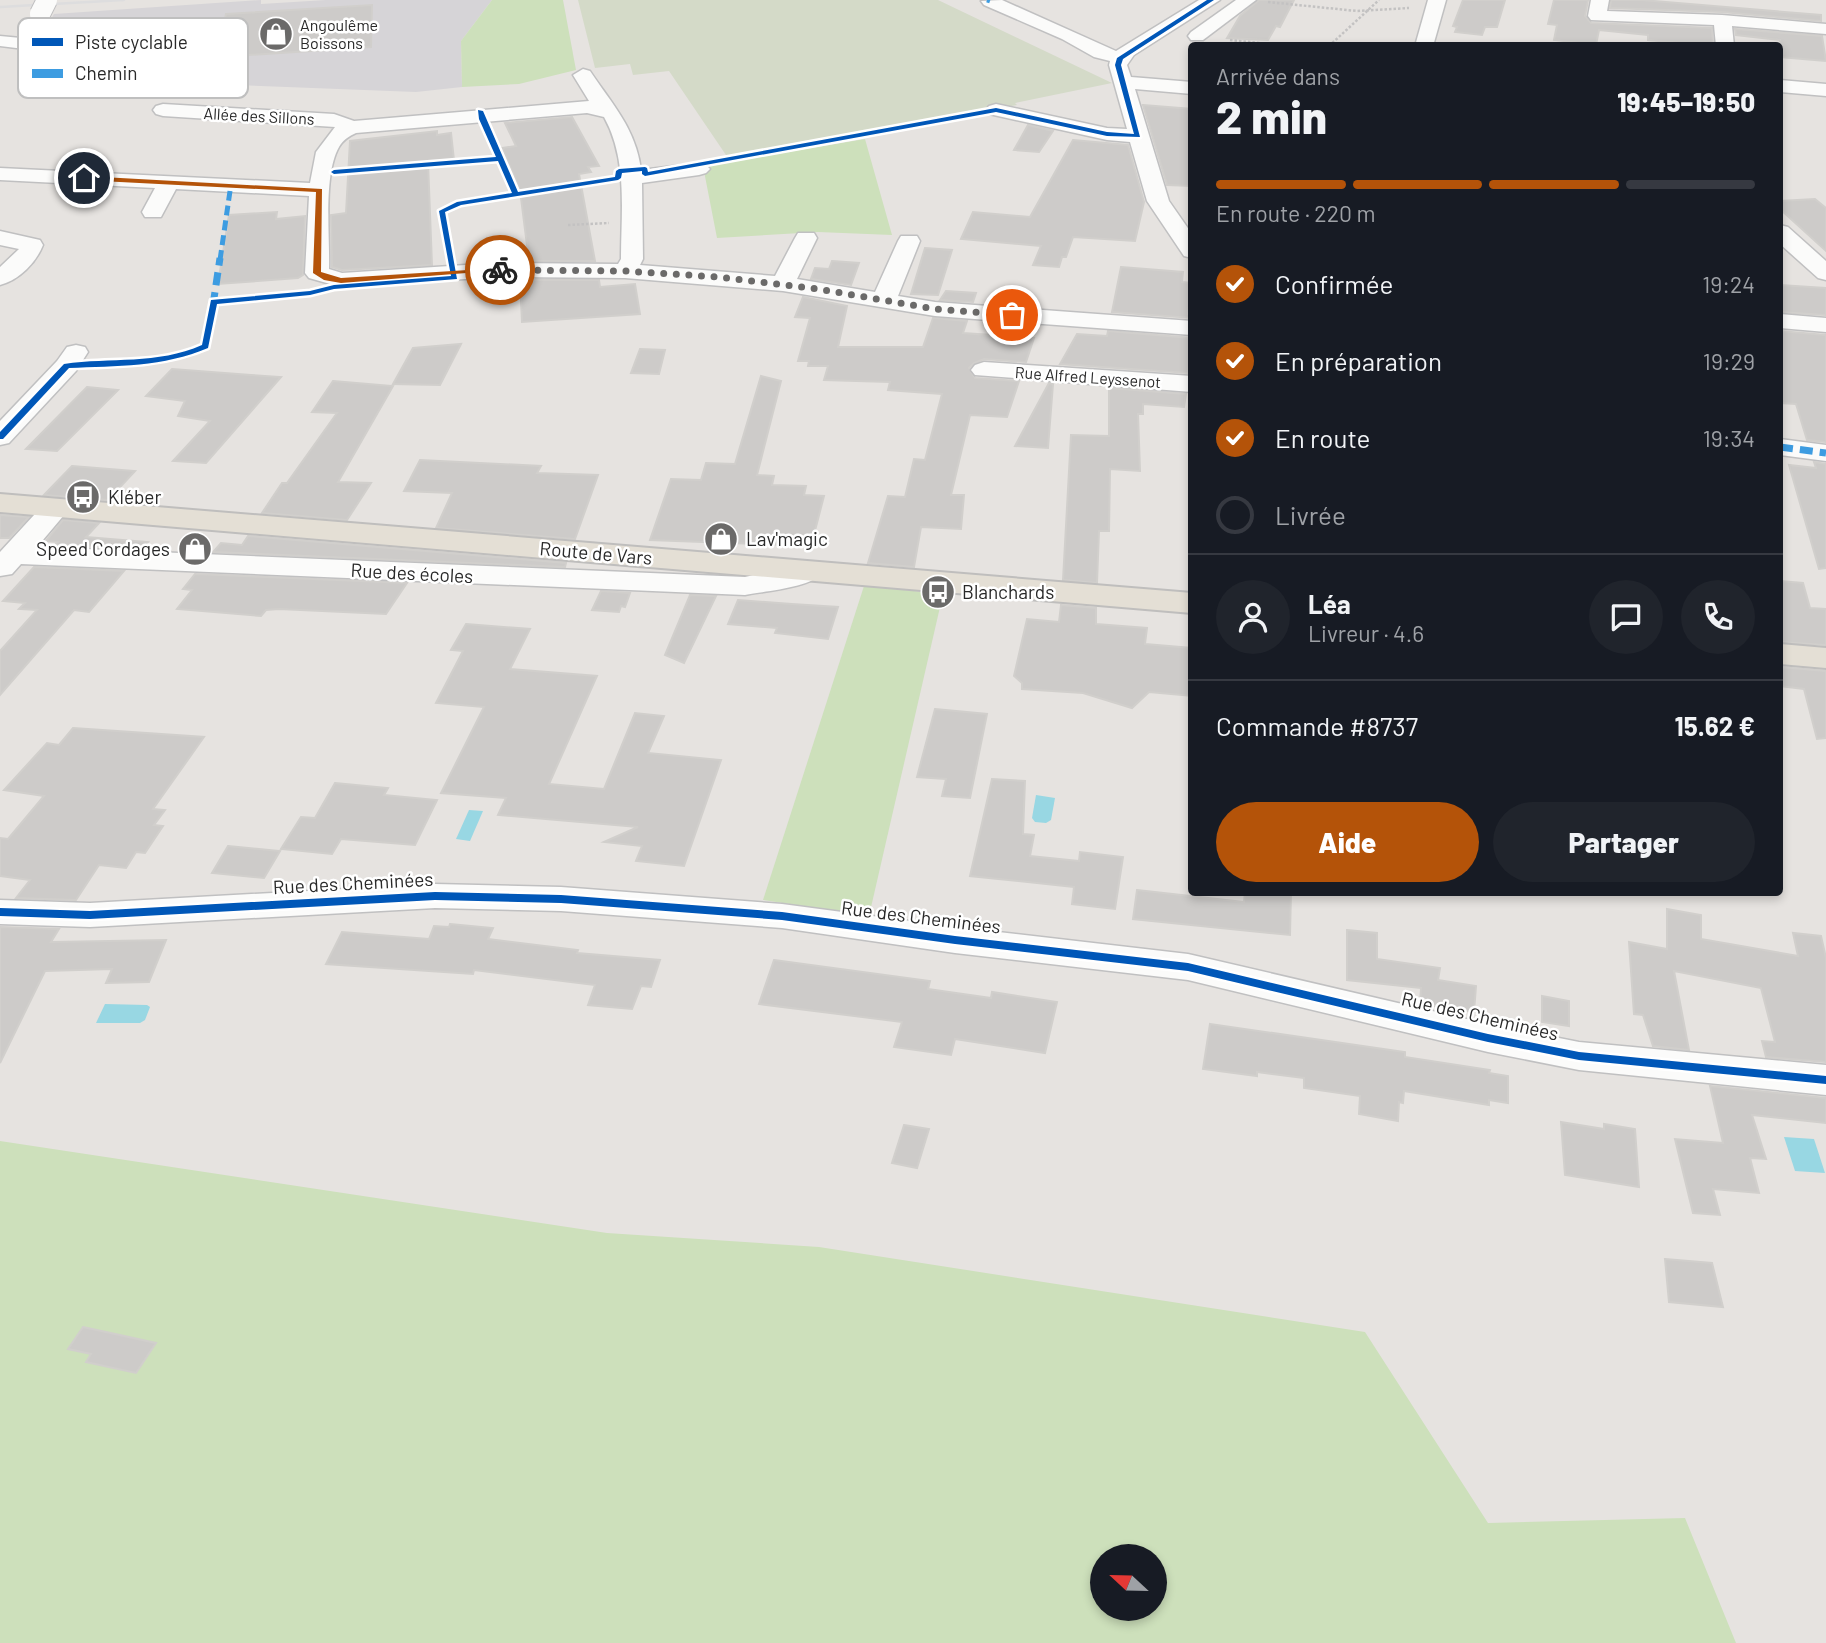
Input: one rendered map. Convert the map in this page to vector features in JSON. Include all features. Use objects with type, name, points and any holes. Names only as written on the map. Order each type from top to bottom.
[{"type":"main road","name":"Route de Vars","points":[[0,503],[1188,603]]},
{"type":"main road","points":[[1783,654],[1826,658]]},
{"type":"street","points":[[1188,245],[1158,201],[1118,65],[1120,58],[1211,0]]},
{"type":"street","points":[[1197,36],[1247,0]]},
{"type":"street","points":[[1600,0],[1597,16],[1722,20],[1826,29]]},
{"type":"street","points":[[990,1],[1068,35],[1101,53],[1120,58]]},
{"type":"street","points":[[1425,42],[1435,5]]},
{"type":"street","points":[[1722,20],[1725,42]]},
{"type":"street","points":[[0,39],[18,27]]},
{"type":"street","points":[[0,39],[18,41]]},
{"type":"street","points":[[583,75],[603,108],[612,113],[628,150],[632,259],[625,271]]},
{"type":"street","points":[[1124,82],[1188,88]]},
{"type":"street","points":[[1783,86],[1826,90]]},
{"type":"street","name":"Allée des Sillons","points":[[163,110],[334,120],[352,127],[587,107],[603,108]]},
{"type":"street","points":[[996,110],[1107,134],[1138,136]]},
{"type":"street","points":[[352,127],[340,132],[322,157],[317,273],[327,278],[341,280],[496,270],[625,271],[783,284],[935,309],[1188,328]]},
{"type":"street","points":[[630,178],[699,169]]},
{"type":"street","points":[[0,174],[320,190]]},
{"type":"street","points":[[153,212],[168,183]]},
{"type":"street","points":[[1783,235],[1826,273]]},
{"type":"street","points":[[783,284],[806,237]]},
{"type":"street","points":[[0,238],[32,245],[16,266],[0,278]]},
{"type":"street","points":[[881,300],[888,293],[909,241]]},
{"type":"street","points":[[1801,250],[1826,249]]},
{"type":"street","points":[[1783,321],[1826,324]]},
{"type":"street","points":[[0,438],[67,366],[76,352]]},
{"type":"street","name":"Rue Alfred Leyssenot","points":[[984,370],[1188,384]]},
{"type":"street","points":[[1783,447],[1826,453]]},
{"type":"street","points":[[7,563],[56,508]]},
{"type":"street","name":"Rue des écoles","points":[[7,563],[745,586],[808,572]]},
{"type":"street","name":"Rue des Cheminées","points":[[0,912],[90,915],[435,896],[561,899],[782,916],[955,940],[1188,967],[1488,1038],[1580,1056],[1826,1080]]},
{"type":"path","points":[[1247,0],[1392,12],[1435,5]]},
{"type":"path","points":[[1333,42],[1379,0]]},
{"type":"path","points":[[568,226],[631,221]]},
{"type":"shaded area","points":[[261,0],[261,4],[326,0],[492,0],[461,41],[462,87],[416,92],[248,85],[248,18],[52,18],[54,14]]},
{"type":"green space","points":[[492,0],[563,0],[576,70],[519,84],[462,87],[461,41]]},
{"type":"green space","points":[[578,0],[938,0],[1112,83],[1015,103],[1017,105],[1001,108],[997,106],[728,158],[669,71],[633,75],[630,64],[595,68]]},
{"type":"green space","points":[[865,139],[892,235],[818,232],[717,238],[703,166]]},
{"type":"green space","points":[[864,586],[943,594],[869,916],[763,900]]},
{"type":"green space","points":[[0,1141],[607,1233],[819,1247],[1365,1332],[1488,1523],[1685,1518],[1736,1643],[0,1643]]},
{"type":"water","points":[[1036,795],[1055,798],[1051,820],[1046,823],[1035,822],[1032,818]]},
{"type":"water","points":[[469,810],[483,811],[470,841],[456,839]]},
{"type":"water","points":[[105,1004],[150,1007],[145,1020],[140,1023],[96,1023]]},
{"type":"water","points":[[1784,1137],[1814,1139],[1825,1173],[1795,1171]]},
{"type":"building","points":[[1259,0],[1294,0],[1280,27],[1276,26],[1268,40],[1227,38],[1240,16]]},
{"type":"building","points":[[1463,0],[1505,0],[1497,27],[1485,27],[1482,35],[1455,32],[1457,27],[1453,26]]},
{"type":"building","points":[[1554,0],[1588,0],[1585,16],[1591,23],[1712,28],[1713,42],[1648,40],[1648,35],[1599,30],[1597,42],[1571,42],[1554,40],[1557,25],[1548,24]]},
{"type":"building","points":[[1611,0],[1642,0],[1821,15],[1821,21],[1722,12],[1610,8]]},
{"type":"building","name":"Angoulême Boissons","points":[[372,5],[371,47],[248,55],[248,18],[225,18],[226,14]]},
{"type":"building","points":[[1735,29],[1822,36],[1826,61],[1783,57],[1783,42],[1780,40],[1736,35]]},
{"type":"building","points":[[1143,105],[1188,109],[1188,186],[1167,185]]},
{"type":"building","points":[[572,117],[599,166],[588,167],[591,172],[579,174],[595,261],[529,261],[520,190],[502,148],[516,146],[505,123]]},
{"type":"building","points":[[1028,125],[1053,131],[1039,152],[1014,150]]},
{"type":"building","points":[[437,131],[437,135],[451,133],[454,160],[428,162],[432,265],[342,270],[332,267],[331,215],[346,213],[350,141]]},
{"type":"building","points":[[1073,140],[1128,145],[1144,202],[1135,241],[1073,237],[1066,257],[1062,257],[1059,267],[1033,265],[1041,246],[961,239],[973,212],[1030,217]]},
{"type":"building","points":[[1815,199],[1826,208],[1826,251],[1783,212],[1783,201]]},
{"type":"building","points":[[277,212],[276,219],[305,216],[303,275],[298,278],[218,284],[229,215]]},
{"type":"building","points":[[925,248],[952,250],[938,295],[911,294]]},
{"type":"building","points":[[832,261],[859,263],[851,285],[811,279],[815,268],[829,269]]},
{"type":"building","points":[[1121,267],[1183,272],[1182,282],[1188,283],[1188,318],[1112,312]]},
{"type":"building","points":[[520,280],[599,280],[600,287],[635,284],[640,314],[522,322]]},
{"type":"building","points":[[1783,285],[1826,288],[1826,315],[1783,312]]},
{"type":"building","points":[[946,291],[976,293],[973,302],[940,300]]},
{"type":"building","points":[[803,297],[847,306],[838,347],[923,347],[933,318],[967,321],[963,333],[1034,338],[1026,362],[984,359],[969,368],[975,378],[1019,381],[1007,417],[970,415],[951,495],[964,495],[961,529],[921,527],[914,567],[868,563],[888,496],[905,497],[914,459],[925,460],[942,394],[888,390],[890,382],[824,380],[828,366],[808,366],[809,361],[798,361],[810,318],[795,317]]},
{"type":"building","points":[[1108,331],[1188,338],[1188,373],[1060,364],[1077,334],[1107,336]]},
{"type":"building","points":[[1783,331],[1826,335],[1826,442],[1807,440],[1796,404],[1783,403]]},
{"type":"building","points":[[461,344],[440,385],[393,384],[413,348]]},
{"type":"building","points":[[640,349],[665,350],[659,374],[631,373]]},
{"type":"building","points":[[172,369],[281,377],[206,463],[173,461],[210,421],[178,416],[185,401],[146,396]]},
{"type":"building","points":[[761,376],[781,381],[757,475],[774,476],[772,485],[806,486],[804,495],[824,496],[811,546],[650,540],[671,479],[701,480],[706,463],[735,464]]},
{"type":"building","points":[[333,381],[393,386],[338,482],[371,483],[347,520],[262,513],[337,413],[312,412]]},
{"type":"building","points":[[1049,383],[1053,384],[1048,448],[1015,446]]},
{"type":"building","points":[[87,387],[118,390],[57,451],[26,449]]},
{"type":"building","points":[[1109,388],[1186,394],[1184,407],[1143,404],[1143,414],[1138,414],[1140,471],[1110,469],[1109,531],[1099,531],[1097,583],[1063,580],[1071,435],[1109,436]]},
{"type":"building","points":[[420,460],[541,466],[537,473],[598,475],[575,539],[436,528],[452,493],[404,491]]},
{"type":"building","points":[[1814,462],[1826,464],[1826,568],[1819,569],[1789,465],[1816,468]]},
{"type":"building","points":[[72,466],[135,471],[108,500],[44,495]]},
{"type":"building","points":[[0,515],[29,517],[9,538],[0,538]]},
{"type":"building","points":[[63,520],[99,523],[86,537],[148,542],[142,549],[55,545],[58,542],[46,541]]},
{"type":"building","points":[[248,536],[566,563],[565,567],[213,552],[221,543],[242,545]]},
{"type":"building","points":[[34,567],[124,571],[89,612],[74,610],[0,695],[0,651],[37,610],[19,609],[25,603],[3,601]]},
{"type":"building","points":[[195,574],[407,583],[386,614],[279,609],[266,610],[261,616],[177,609],[192,590],[183,589]]},
{"type":"building","points":[[1783,581],[1803,583],[1810,608],[1826,609],[1826,645],[1783,642]]},
{"type":"building","points":[[601,591],[630,593],[625,607],[621,606],[619,612],[592,610]]},
{"type":"building","points":[[690,595],[716,596],[684,663],[665,655]]},
{"type":"building","points":[[738,600],[838,607],[828,639],[775,633],[777,628],[728,624]]},
{"type":"building","points":[[1061,605],[1096,608],[1096,624],[1147,628],[1145,644],[1188,648],[1188,696],[1149,692],[1132,708],[1083,693],[1022,689],[1022,683],[1014,676],[1027,619],[1059,622]]},
{"type":"building","points":[[466,624],[530,629],[510,669],[597,676],[549,784],[604,789],[635,713],[664,716],[648,753],[721,760],[684,866],[636,861],[642,846],[604,842],[638,827],[498,815],[506,798],[441,793],[484,707],[436,703],[463,651],[451,650]]},
{"type":"building","points":[[1783,667],[1826,671],[1826,738],[1817,739],[1804,689],[1783,686]]},
{"type":"building","points":[[935,709],[987,714],[970,798],[942,796],[946,779],[917,777]]},
{"type":"building","points":[[73,728],[204,737],[153,809],[165,810],[154,825],[163,826],[145,853],[136,852],[126,868],[99,865],[76,900],[16,898],[30,880],[0,876],[0,838],[8,839],[44,796],[4,790],[47,743],[59,745]]},
{"type":"building","points":[[992,779],[1025,781],[1023,834],[1034,835],[1030,856],[1079,861],[1080,852],[1123,857],[1115,909],[1072,904],[1074,887],[970,876]]},
{"type":"building","points":[[335,783],[388,788],[384,795],[437,800],[415,845],[341,839],[332,854],[281,849],[301,817],[315,818]]},
{"type":"building","points":[[228,846],[280,851],[264,878],[212,873]]},
{"type":"building","points":[[1137,890],[1244,902],[1245,896],[1291,896],[1290,935],[1133,919]]},
{"type":"building","points":[[1667,909],[1701,915],[1701,939],[1798,956],[1793,933],[1821,936],[1826,958],[1826,1062],[1766,1057],[1762,1041],[1775,1042],[1761,988],[1674,971],[1689,1050],[1653,1046],[1643,1015],[1634,1014],[1629,942],[1667,949]]},
{"type":"building","points":[[450,924],[493,928],[488,939],[578,950],[577,953],[660,960],[651,987],[641,986],[632,1009],[588,1005],[595,985],[474,970],[473,974],[326,964],[342,932],[429,939],[434,926],[449,927]]},
{"type":"building","points":[[0,927],[59,929],[51,942],[166,940],[149,982],[106,983],[112,969],[45,971],[0,1063]]},
{"type":"building","points":[[1347,930],[1377,933],[1377,959],[1440,968],[1438,980],[1476,986],[1474,1012],[1420,1004],[1421,988],[1347,980]]},
{"type":"building","points":[[774,960],[930,981],[928,989],[991,998],[992,992],[1057,1002],[1045,1053],[955,1039],[951,1055],[894,1047],[902,1022],[759,1004]]},
{"type":"building","points":[[1542,996],[1569,1001],[1569,1026],[1542,1022]]},
{"type":"building","points":[[1210,1024],[1405,1052],[1405,1057],[1490,1070],[1489,1073],[1508,1076],[1508,1103],[1489,1100],[1489,1105],[1404,1091],[1403,1103],[1399,1102],[1398,1121],[1359,1114],[1360,1096],[1304,1088],[1304,1078],[1257,1072],[1257,1076],[1203,1069]]},
{"type":"building","points":[[1710,1086],[1826,1098],[1826,1123],[1752,1115],[1766,1159],[1750,1158],[1759,1193],[1713,1189],[1720,1215],[1693,1213],[1675,1139],[1723,1143]]},
{"type":"building","points":[[1561,1122],[1604,1129],[1604,1124],[1635,1129],[1639,1187],[1565,1175]]},
{"type":"building","points":[[904,1125],[929,1129],[917,1168],[892,1163]]},
{"type":"building","points":[[1665,1259],[1712,1263],[1723,1307],[1669,1302]]},
{"type":"building","points":[[83,1327],[156,1343],[136,1373],[86,1362],[91,1354],[68,1349]]},
{"type":"railway","points":[[0,7],[124,0]]},
{"type":"marked path","points":[[213,305],[230,191]]},
{"type":"marked path","points":[[1783,447],[1826,453]]},
{"type":"cycle path","points":[[0,437],[67,366],[157,360],[205,346],[214,302],[310,293],[334,287],[455,278],[442,211],[459,203],[618,178],[619,171],[645,169],[645,174],[996,110],[1107,134],[1138,136],[1118,65],[1120,58],[1211,0]]},
{"type":"cycle path","points":[[480,111],[516,195]]},
{"type":"cycle path","points":[[334,172],[500,159]]},
{"type":"cycle path","points":[[0,912],[90,915],[435,896],[561,899],[782,916],[955,940],[1188,967],[1488,1038],[1579,1056],[1826,1080]]},
{"type":"way so far","points":[[500,270],[625,271],[718,277],[818,289],[935,309],[1012,315]]},
{"type":"place","name":"Angoulême Boissons","points":[[276,34]]},
{"type":"place","name":"Kléber","points":[[83,497]]},
{"type":"place","name":"Lav'magic","points":[[721,539]]},
{"type":"place","name":"Speed Cordages","points":[[195,549]]},
{"type":"place","name":"Blanchards","points":[[938,592]]},
{"type":"route","points":[[84,178],[320,190],[317,273],[327,278],[341,280],[500,270]]}]
